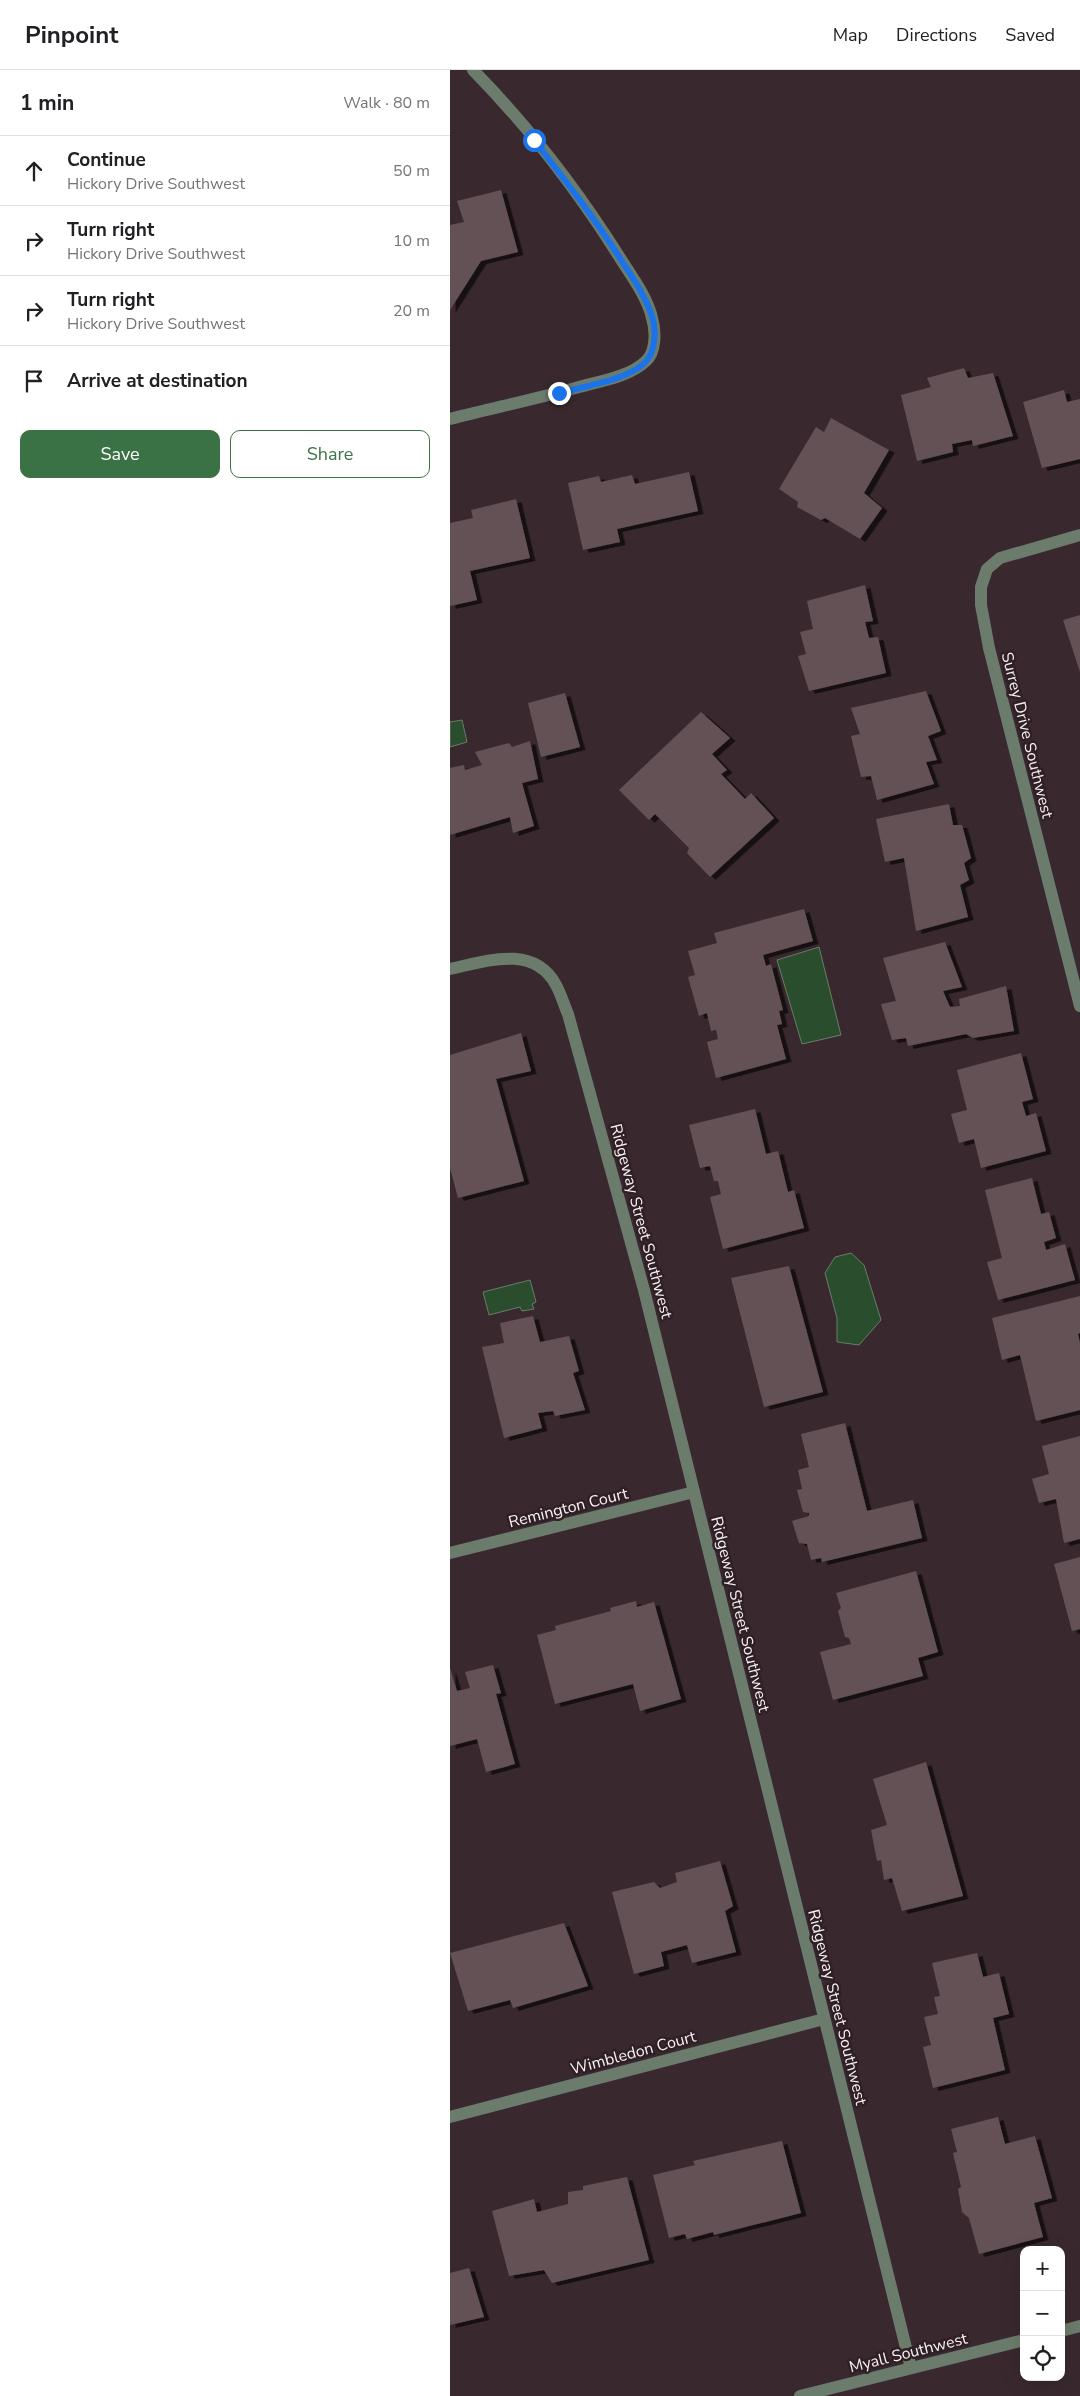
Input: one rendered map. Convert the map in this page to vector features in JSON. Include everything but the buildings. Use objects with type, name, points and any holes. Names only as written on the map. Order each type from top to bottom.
[{"type":"street","points":[[450,419],[559,393],[635,370],[648,360],[653,347],[654,333],[652,317],[641,293],[601,228],[534,140],[473,70]]},
{"type":"street","name":"Surrey Drive Southwest","points":[[1080,535],[1000,558],[987,570],[981,587],[981,605],[992,658],[1080,1006]]},
{"type":"street","name":"Ridgeway Street Southwest","points":[[450,969],[497,959],[516,958],[534,962],[545,970],[556,984],[568,1014],[644,1290],[911,2368]]},
{"type":"street","name":"Remington Court","points":[[450,1553],[694,1492]]},
{"type":"street","name":"Wimbledon Court","points":[[450,2117],[824,2020]]},
{"type":"street","points":[[1065,2330],[1080,2326]]},
{"type":"street","name":"Myall Southwest","points":[[800,2396],[1020,2341]]},
{"type":"shaded area","points":[[462,720],[467,742],[450,747],[450,722]]},
{"type":"shaded area","points":[[819,947],[841,1035],[802,1044],[777,960]]},
{"type":"shaded area","points":[[851,1253],[864,1265],[881,1320],[859,1345],[837,1342],[837,1318],[825,1273],[835,1257]]},
{"type":"shaded area","points":[[530,1280],[536,1302],[532,1304],[534,1309],[522,1311],[520,1307],[489,1315],[483,1292]]},
{"type":"route","points":[[534,140],[601,228],[633,278],[652,317],[654,333],[653,347],[648,360],[635,370],[559,393]]}]
